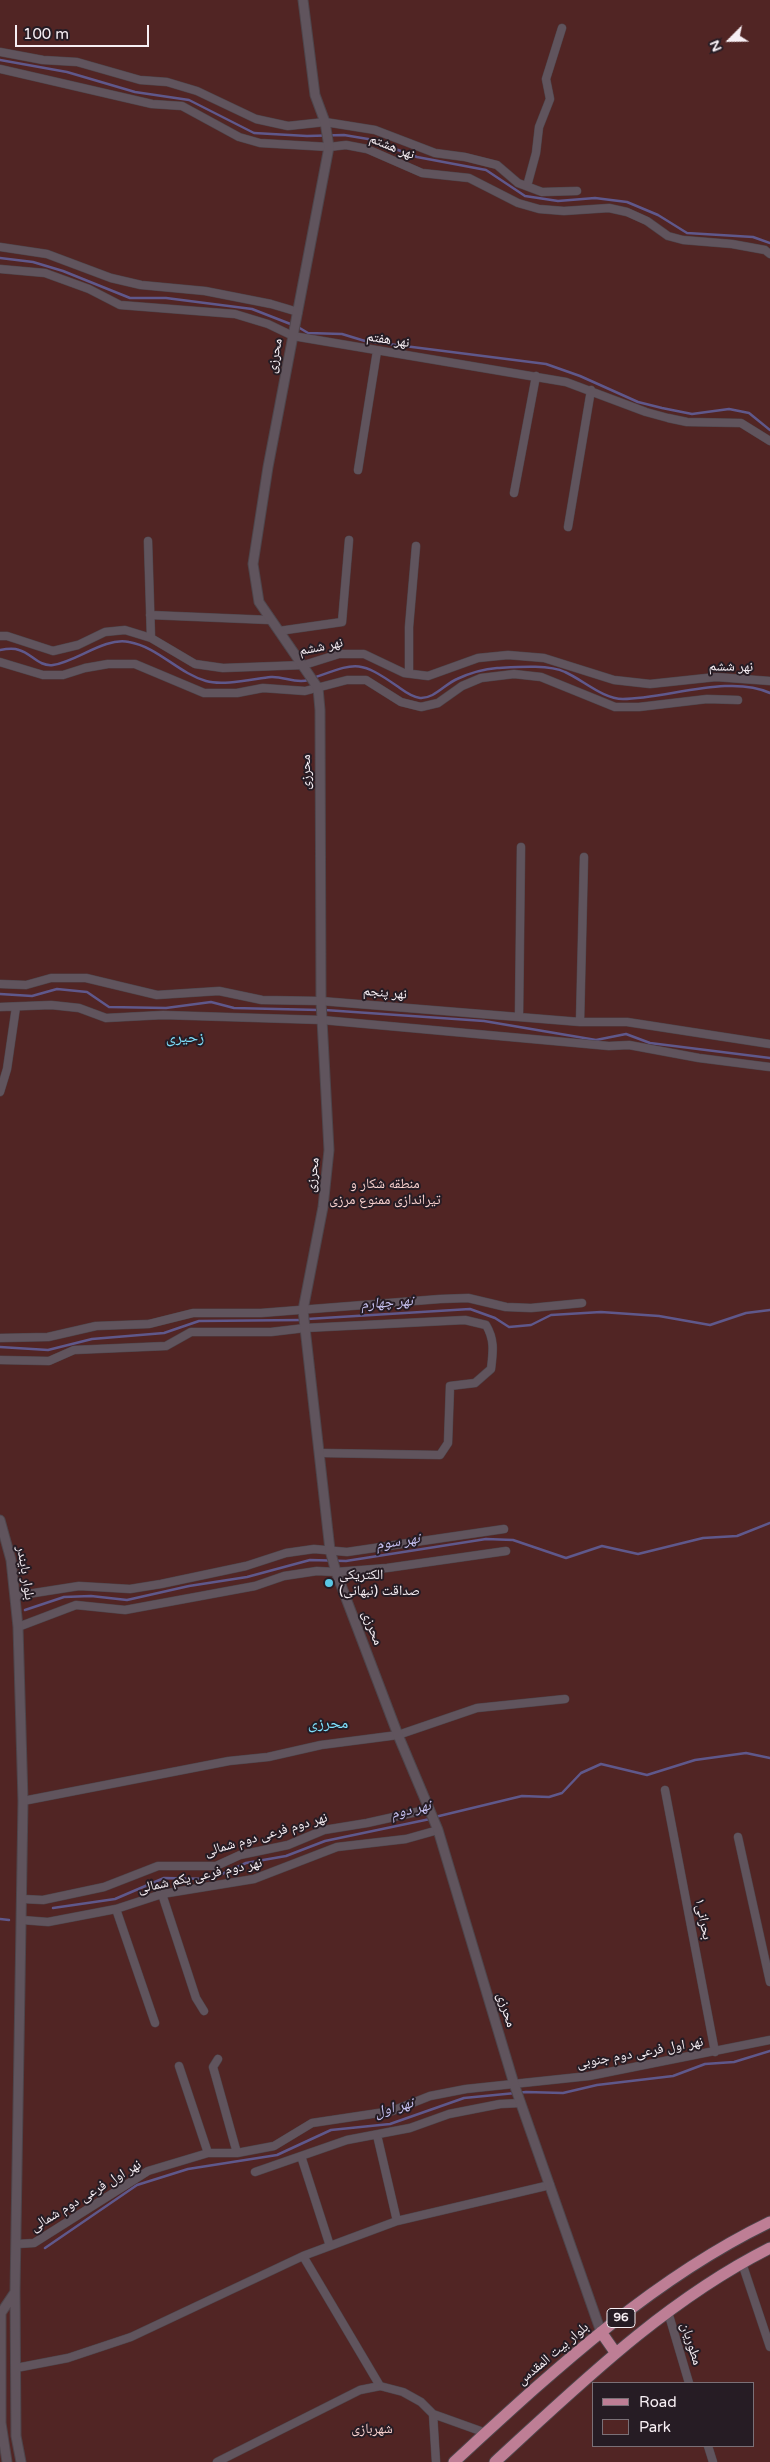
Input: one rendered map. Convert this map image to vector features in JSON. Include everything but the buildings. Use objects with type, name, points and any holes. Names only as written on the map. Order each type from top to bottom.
[{"type":"main road","name":"بلوار بیت المقدس","points":[[486,2433],[601,2332],[708,2256],[770,2222]]},
{"type":"main road","name":"96","points":[[498,2461],[615,2352],[668,2312],[742,2263],[770,2248]]},
{"type":"main road","points":[[601,2332],[615,2352]]},
{"type":"main road","name":"96","points":[[454,2462],[486,2433]]},
{"type":"street","name":"محرزی","points":[[303,0],[315,95],[326,125],[329,144],[268,466],[254,564],[259,602],[316,685],[320,710],[321,1002],[330,1150],[323,1207],[304,1319],[321,1453],[331,1553],[335,1569],[398,1735],[437,1827],[515,2086],[601,2332]]},
{"type":"street","points":[[527,186],[536,153],[539,127],[550,99],[546,80],[562,28]]},
{"type":"street","points":[[0,52],[43,60],[77,62],[140,80],[167,82],[197,91],[256,119],[288,126],[326,125],[375,130],[435,153],[465,157],[497,165],[518,183],[542,192],[577,191]]},
{"type":"street","name":"نهر هشتم","points":[[0,68],[152,104],[182,106],[239,137],[260,143],[329,144],[367,149],[422,173],[469,178],[518,203],[539,209],[564,211],[609,208],[627,212],[640,218],[668,236],[684,240],[732,244],[765,250],[770,254]]},
{"type":"street","points":[[0,247],[46,254],[111,278],[140,285],[214,293],[271,304],[297,316]]},
{"type":"street","name":"نهر هفتم","points":[[0,269],[45,273],[89,290],[120,305],[235,314],[293,334],[376,351],[566,382],[592,390],[646,412],[687,422],[741,423],[770,441]]},
{"type":"street","points":[[358,470],[376,351]]},
{"type":"street","points":[[514,494],[536,376]]},
{"type":"street","points":[[568,528],[592,390]]},
{"type":"street","points":[[279,631],[342,622],[349,540]]},
{"type":"street","points":[[148,541],[151,638]]},
{"type":"street","points":[[409,673],[409,627],[416,546]]},
{"type":"street","points":[[150,615],[270,620]]},
{"type":"street","name":"نهر ششم","points":[[0,636],[7,636],[53,651],[78,645],[105,632],[125,630],[151,638],[195,664],[223,668],[306,668],[340,654],[364,654],[409,673],[428,676],[478,658],[508,655],[544,658],[614,680],[650,684],[716,677],[770,681]]},
{"type":"street","points":[[0,662],[43,675],[63,675],[85,668],[108,664],[135,664],[204,693],[237,693],[263,688],[305,691],[316,685],[346,680],[366,680],[401,702],[421,707],[438,702],[462,686],[481,678],[514,674],[542,677],[615,707],[639,707],[706,699],[738,700]]},
{"type":"street","points":[[519,1016],[521,847]]},
{"type":"street","points":[[580,1022],[584,857]]},
{"type":"street","name":"نهر پنجم","points":[[0,984],[26,985],[51,978],[86,978],[157,996],[219,991],[262,1000],[321,1002],[580,1022],[627,1022],[770,1044]]},
{"type":"street","points":[[0,1007],[51,1005],[79,1008],[106,1018],[163,1015],[322,1018],[609,1046],[629,1044],[699,1058],[770,1067]]},
{"type":"street","points":[[0,1092],[7,1069],[16,1007]]},
{"type":"street","points":[[0,1360],[49,1361],[74,1350],[166,1346],[191,1332],[271,1332],[304,1319],[440,1299],[468,1298],[506,1307],[531,1308],[582,1303]]},
{"type":"street","points":[[0,1338],[48,1336],[96,1326],[149,1324],[193,1313],[261,1313],[304,1319],[464,1320],[486,1325],[492,1334],[494,1345],[491,1369],[475,1383],[450,1386],[448,1443],[440,1455],[321,1453]]},
{"type":"street","name":"بلوار بایندر","points":[[0,1520],[11,1560],[16,1596],[23,1801],[15,2291],[16,2436],[22,2462]]},
{"type":"street","points":[[16,1596],[79,1586],[130,1588],[161,1584],[246,1566],[286,1553],[314,1549],[331,1553],[355,1551],[504,1529]]},
{"type":"street","points":[[18,1627],[76,1605],[125,1610],[255,1586],[284,1576],[335,1569],[387,1568],[506,1551]]},
{"type":"street","points":[[23,1801],[229,1761],[268,1758],[321,1745],[398,1735],[477,1708],[565,1699]]},
{"type":"street","name":"بحرانی۱","points":[[666,1790],[715,2052]]},
{"type":"street","name":"نهر دوم فرعی دوم شمالی","points":[[22,1899],[43,1900],[104,1887],[158,1866],[216,1866],[240,1855],[288,1845],[324,1830],[367,1824],[431,1811]]},
{"type":"street","name":"نهر دوم فرعی یکم شمالی","points":[[22,1920],[48,1922],[116,1909],[162,1894],[254,1879],[337,1847],[406,1839],[437,1827]]},
{"type":"street","points":[[738,1837],[770,1982]]},
{"type":"street","points":[[162,1894],[196,1998],[204,2011]]},
{"type":"street","points":[[116,1909],[155,2023]]},
{"type":"street","name":"نهر اول فرعی دوم جنوبی","points":[[515,2086],[589,2076],[770,2040]]},
{"type":"street","points":[[218,2059],[213,2066],[237,2153]]},
{"type":"street","points":[[179,2066],[208,2153]]},
{"type":"street","name":"نهر اول فرعی دوم شمالی","points":[[17,2244],[34,2243],[88,2207],[148,2171],[208,2153],[237,2153],[274,2146],[312,2123],[392,2111],[430,2096],[466,2088],[515,2086]]},
{"type":"street","points":[[256,2172],[347,2140],[410,2128],[449,2114],[520,2100]]},
{"type":"street","points":[[377,2135],[397,2221]]},
{"type":"street","points":[[301,2156],[330,2246]]},
{"type":"street","points":[[16,2368],[68,2358],[130,2337],[303,2256],[397,2221],[550,2185]]},
{"type":"street","points":[[303,2256],[380,2386]]},
{"type":"street","points":[[742,2263],[770,2347]]},
{"type":"street","name":"بلوار بایندر","points":[[7,2462],[1,2423],[2,2313],[15,2291]]},
{"type":"street","name":"مطوریان","points":[[668,2312],[689,2382]]},
{"type":"street","points":[[217,2462],[360,2390],[380,2386],[403,2392],[422,2402],[433,2414],[486,2433]]},
{"type":"street","points":[[433,2414],[436,2462]]},
{"type":"street","points":[[708,2447],[713,2462]]},
{"type":"green space","name":"منطقه شکار و تیراندازی ممنوع مرزی","points":[[0,0],[770,0],[770,2462],[0,2462]]},
{"type":"waterway","points":[[0,60],[67,72],[135,92],[189,100],[254,133],[307,136],[344,135],[368,139],[417,157],[486,170],[525,196],[558,201],[595,198],[627,202],[658,215],[687,233],[753,237],[770,243]]},
{"type":"waterway","points":[[0,258],[33,262],[63,271],[130,298],[166,298],[252,309],[293,325]]},
{"type":"waterway","points":[[298,327],[308,333],[342,334],[365,341],[546,364],[580,376],[638,402],[692,414],[729,409],[749,413],[770,430]]},
{"type":"waterway","points":[[0,650],[17,649],[43,664],[53,665],[101,646],[120,641],[149,649],[186,672],[206,681],[229,682],[271,677],[299,681],[308,680]]},
{"type":"waterway","points":[[313,678],[339,669],[356,666],[373,671],[411,695],[425,698],[453,681],[487,669],[532,667],[558,669],[572,675],[601,693],[623,699],[736,686],[754,688],[770,693]]},
{"type":"waterway","points":[[0,994],[32,996],[57,989],[87,992],[109,1007],[166,1008],[211,1002],[234,1008],[319,1010]]},
{"type":"waterway","points":[[325,1010],[484,1021],[596,1040],[626,1034],[650,1043],[770,1058]]},
{"type":"waterway","name":"نهر چهارم","points":[[307,1319],[470,1309],[495,1318],[509,1327],[531,1325],[551,1315],[601,1312],[659,1316],[710,1325],[746,1313],[770,1310]]},
{"type":"waterway","name":"نهر چهارم","points":[[0,1347],[48,1350],[92,1339],[164,1333],[199,1321],[302,1320]]},
{"type":"waterway","name":"نهر سوم","points":[[25,1610],[64,1597],[91,1596],[127,1600],[189,1586],[247,1577],[310,1560],[346,1561],[486,1539],[513,1540],[566,1558],[602,1546],[638,1554],[703,1538],[737,1536],[770,1523]]},
{"type":"waterway","name":"نهر دوم","points":[[435,1817],[522,1796],[549,1797],[562,1793],[581,1773],[601,1764],[647,1775],[695,1760],[746,1753],[770,1758]]},
{"type":"waterway","name":"نهر دوم","points":[[53,1908],[115,1899],[164,1878],[211,1879],[246,1863],[286,1856],[325,1841],[430,1819]]},
{"type":"waterway","points":[[0,1919],[9,1920]]},
{"type":"waterway","name":"نهر اول","points":[[45,2248],[137,2185],[188,2169],[277,2155],[331,2130],[390,2124],[464,2098],[526,2092],[563,2093],[597,2085],[673,2076],[705,2064],[734,2062],[770,2051]]},
{"type":"place","name":"الکتریکی صداقت (نبهانی)","points":[[329,1583]]},
{"type":"district","name":"زحیری","points":[[185,1038]]},
{"type":"district","name":"محرزی","points":[[328,1724]]},
{"type":"park label","name":"شهربازی","points":[[372,2429]]}]
